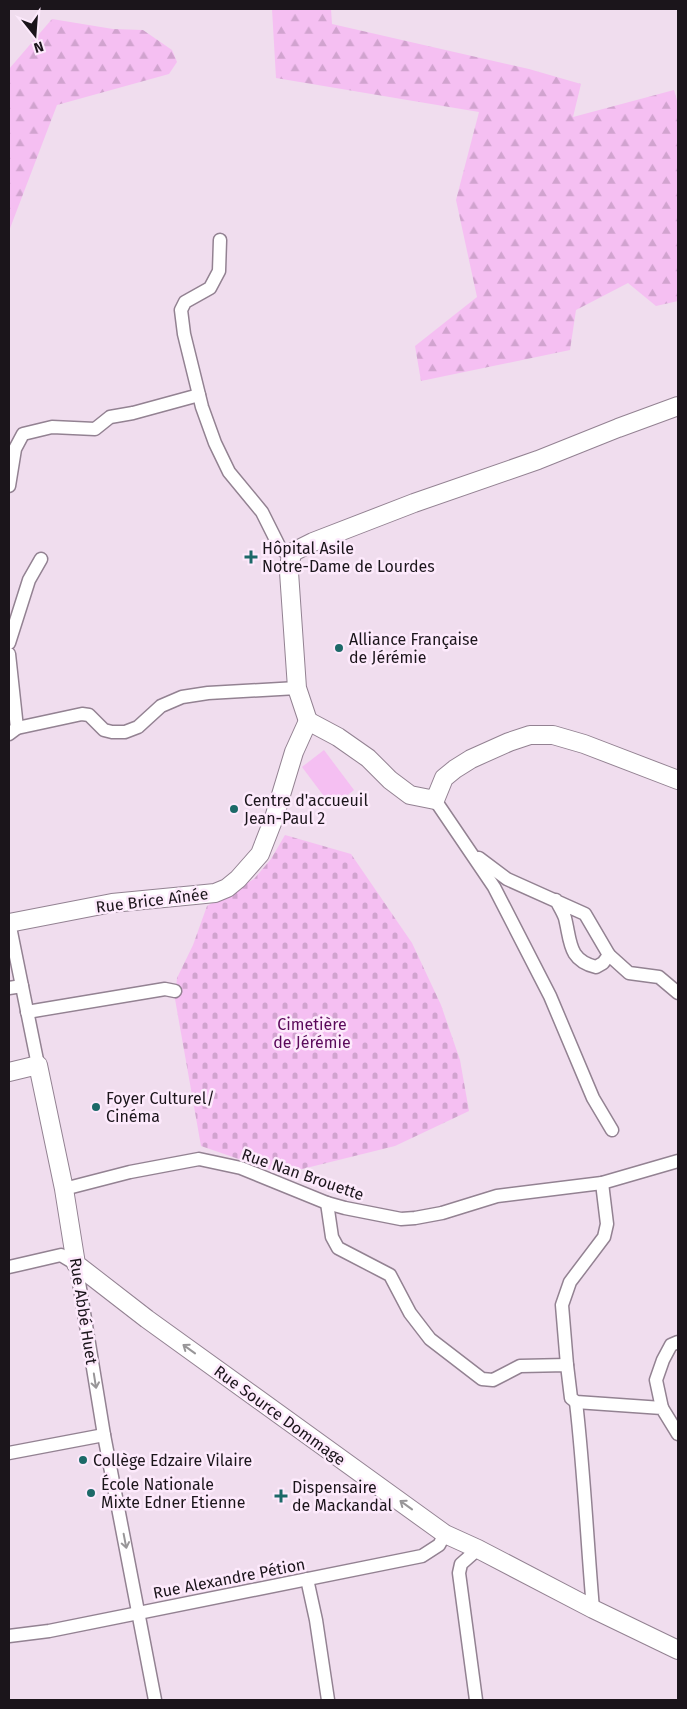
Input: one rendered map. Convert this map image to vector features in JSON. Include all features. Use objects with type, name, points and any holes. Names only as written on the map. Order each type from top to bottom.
[{"type":"street","points":[[220,240],[219,271],[210,288],[186,302],[181,310],[184,334],[214,444],[229,472],[262,512],[280,548],[291,557]]},
{"type":"street","points":[[9,486],[14,449],[23,434],[52,427],[95,429],[110,417],[133,413],[199,394]]},
{"type":"street","points":[[612,1130],[593,1098],[550,996],[494,886],[435,800],[410,795],[338,737],[308,721],[297,688],[290,572],[291,557],[293,552],[313,542],[414,503],[538,460],[678,406]]},
{"type":"street","points":[[9,643],[29,580],[41,559]]},
{"type":"street","points":[[9,655],[13,731],[82,714],[89,715],[104,730],[126,732],[138,727],[161,706],[182,696],[297,688]]},
{"type":"street","name":"Rue Brice Aînée","points":[[9,923],[112,903],[214,893],[227,888],[238,879],[260,854],[274,818],[294,752],[308,721]]},
{"type":"street","points":[[435,800],[444,778],[456,769],[486,752],[530,735],[553,735],[678,780]]},
{"type":"street","points":[[469,850],[507,880],[585,914],[610,955],[629,973],[659,977],[678,993]]},
{"type":"street","points":[[556,900],[564,916],[569,938],[576,956],[585,964],[596,967],[603,963],[610,955]]},
{"type":"street","name":"Rue Abbé Huet","points":[[9,923],[64,1188],[104,1435],[155,1700]]},
{"type":"street","points":[[9,988],[22,986]]},
{"type":"street","points":[[27,1012],[165,989],[175,991]]},
{"type":"street","points":[[9,1072],[38,1065]]},
{"type":"street","name":"Rue Nan Brouette","points":[[64,1188],[130,1172],[199,1159],[240,1168],[327,1203],[374,1215],[401,1219],[442,1213],[497,1196],[602,1182],[678,1162]]},
{"type":"street","points":[[602,1182],[607,1224],[604,1237],[570,1282],[562,1305],[571,1398],[576,1402],[662,1408]]},
{"type":"street","points":[[327,1203],[332,1237],[338,1248],[390,1275],[410,1313],[430,1339],[482,1379],[493,1380],[520,1366],[567,1365]]},
{"type":"street","points":[[9,1267],[61,1255],[76,1264]]},
{"type":"street","name":"Rue Source Dommage","points":[[76,1264],[147,1319],[446,1534],[678,1650]]},
{"type":"street","points":[[678,1342],[671,1346],[663,1360],[656,1380],[662,1408],[678,1434]]},
{"type":"street","points":[[576,1402],[593,1609]]},
{"type":"street","points":[[9,1453],[104,1435]]},
{"type":"street","name":"Rue Alexandre Pétion","points":[[9,1636],[49,1631],[422,1556],[439,1545],[446,1534]]},
{"type":"street","points":[[476,1700],[459,1573],[460,1564],[478,1549]]},
{"type":"street","points":[[307,1579],[316,1620],[328,1700]]},
{"type":"green space","points":[[272,9],[331,9],[332,24],[529,69],[581,84],[573,117],[674,90],[678,104],[678,301],[656,306],[628,283],[576,310],[570,350],[421,381],[415,346],[477,297],[456,200],[479,112],[276,78]]},
{"type":"green space","points":[[52,19],[113,29],[143,30],[172,50],[177,62],[169,74],[57,105],[9,231],[9,69]]},
{"type":"green space","points":[[324,750],[354,790],[332,807],[302,767]]},
{"type":"green space","name":"Cimetière de Jérémie","points":[[285,835],[351,854],[412,943],[441,1005],[460,1060],[469,1111],[395,1146],[282,1174],[201,1146],[175,999],[177,978],[193,945],[207,906],[254,879],[271,859]]},
{"type":"place","name":"Hôpital Asile Notre-Dame de Lourdes","points":[[251,557]]},
{"type":"place","name":"Alliance Française de Jérémie","points":[[339,648]]},
{"type":"place","name":"Centre d'accueuil Jean-Paul 2","points":[[234,809]]},
{"type":"place","name":"Foyer Culturel/ Cinéma","points":[[96,1107]]},
{"type":"place","name":"Collège Edzaire Vilaire","points":[[83,1460]]},
{"type":"place","name":"École Nationale Mixte Edner Etienne","points":[[91,1493]]},
{"type":"place","name":"Dispensaire de Mackandal","points":[[281,1496]]}]
